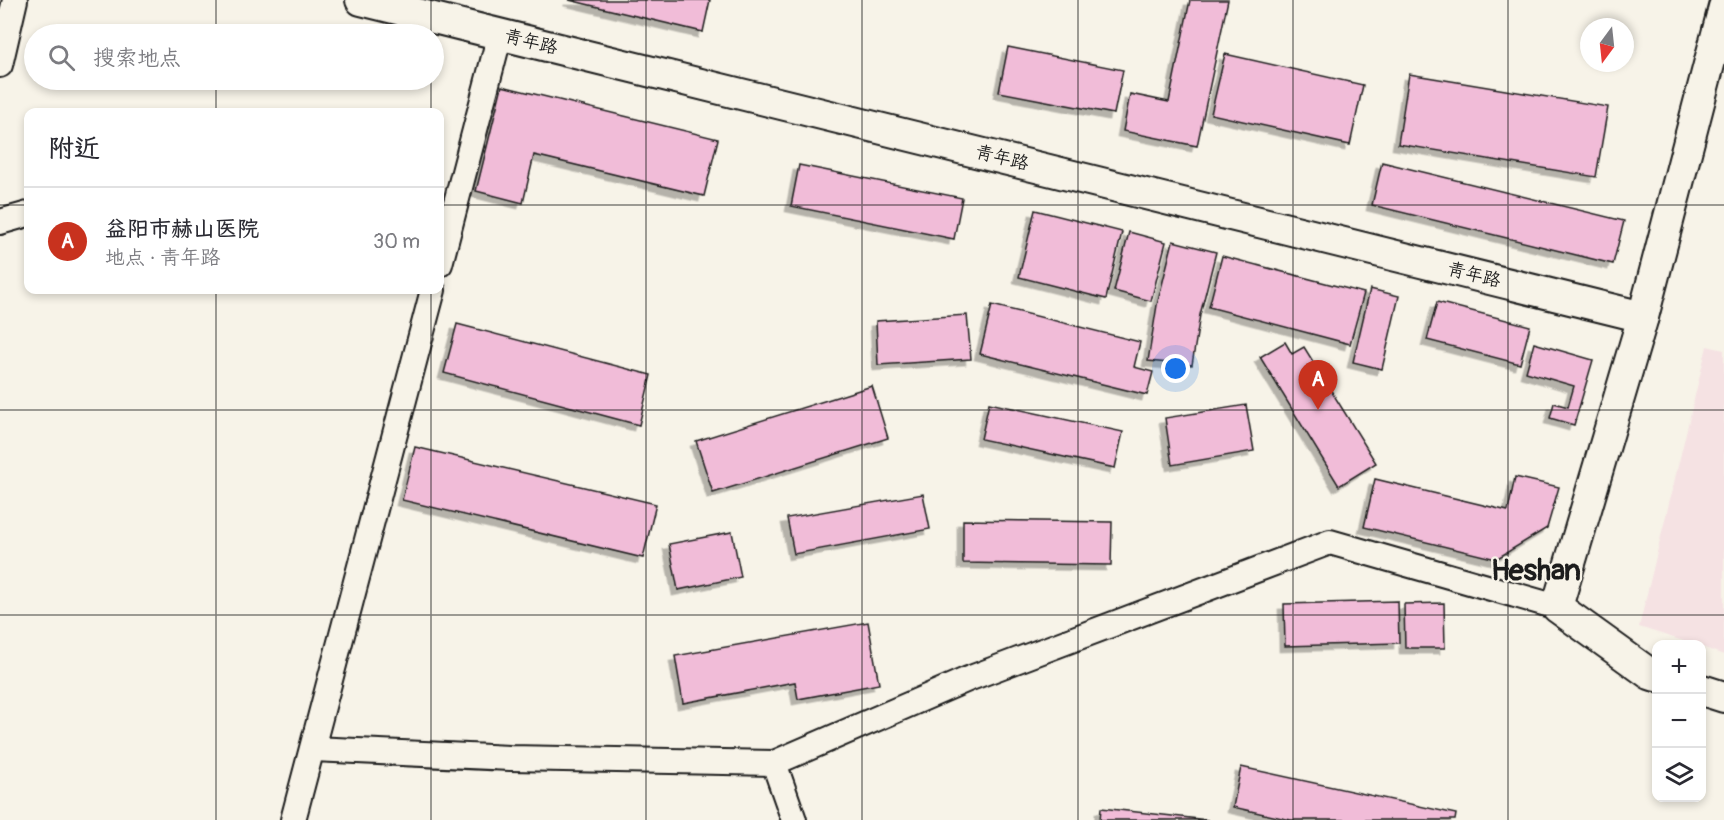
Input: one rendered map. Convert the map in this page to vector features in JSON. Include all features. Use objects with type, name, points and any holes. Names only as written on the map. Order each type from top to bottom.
[{"type":"street","points":[[0,65],[15,0]]},
{"type":"street","name":"青年路","points":[[361,0],[1644,317]]},
{"type":"street","points":[[1557,607],[1644,317],[1724,7]]},
{"type":"street","points":[[444,249],[500,34]]},
{"type":"street","points":[[0,222],[24,215]]},
{"type":"street","points":[[294,820],[432,294]]},
{"type":"street","points":[[313,749],[510,758],[774,763],[968,679],[1330,542],[1557,607],[1652,675]]},
{"type":"street","points":[[1706,692],[1724,698]]},
{"type":"street","points":[[774,763],[794,820]]},
{"type":"shaded area","points":[[1707,346],[1724,350],[1724,655],[1706,648],[1706,640],[1680,640],[1639,627]]},
{"type":"building","points":[[569,0],[710,0],[703,32]]},
{"type":"building","points":[[1190,0],[1228,0],[1197,146],[1123,131],[1130,94],[1169,102]]},
{"type":"building","points":[[1008,47],[1123,70],[1114,114],[999,92]]},
{"type":"building","points":[[1225,54],[1363,85],[1350,145],[1211,114]]},
{"type":"building","points":[[1409,74],[1608,107],[1596,177],[1398,144]]},
{"type":"building","points":[[502,86],[718,139],[704,196],[534,155],[523,203],[476,191]]},
{"type":"building","points":[[1382,162],[1624,221],[1613,264],[1372,205]]},
{"type":"building","points":[[799,165],[962,198],[954,239],[791,206]]},
{"type":"building","points":[[1035,210],[1122,232],[1106,299],[1019,277]]},
{"type":"building","points":[[1129,232],[1166,242],[1151,301],[1114,291]]},
{"type":"building","points":[[1173,241],[1216,252],[1200,315],[1192,365],[1148,361],[1157,305]]},
{"type":"building","points":[[1222,256],[1364,293],[1350,344],[1209,307]]},
{"type":"building","points":[[1370,289],[1399,296],[1382,369],[1353,362]]},
{"type":"building","points":[[1437,302],[1530,326],[1520,364],[1427,340]]},
{"type":"building","points":[[992,305],[1140,342],[1134,367],[1153,372],[1147,395],[980,354]]},
{"type":"building","points":[[967,315],[971,359],[878,365],[876,321]]},
{"type":"building","points":[[457,324],[651,375],[639,425],[444,373]]},
{"type":"building","points":[[1285,342],[1292,354],[1304,347],[1376,463],[1339,486],[1260,357]]},
{"type":"building","points":[[1534,343],[1593,360],[1574,425],[1550,418],[1554,403],[1568,407],[1574,386],[1526,372]]},
{"type":"building","points":[[872,386],[888,438],[713,493],[696,441]]},
{"type":"building","points":[[989,403],[1123,432],[1115,468],[981,439]]},
{"type":"building","points":[[1246,405],[1254,451],[1172,465],[1165,418]]},
{"type":"building","points":[[415,447],[656,504],[643,558],[402,500]]},
{"type":"building","points":[[1515,477],[1559,487],[1547,528],[1496,559],[1364,527],[1375,479],[1508,511]]},
{"type":"building","points":[[923,494],[930,529],[794,554],[787,518]]},
{"type":"building","points":[[963,520],[1112,522],[1111,565],[963,563]]},
{"type":"building","points":[[732,532],[741,577],[678,590],[669,544]]},
{"type":"building","points":[[1398,601],[1399,643],[1285,646],[1284,604]]},
{"type":"building","points":[[1444,603],[1445,648],[1405,648],[1404,604]]},
{"type":"building","points":[[868,622],[879,684],[798,699],[795,682],[683,703],[675,656]]},
{"type":"building","points":[[1241,767],[1456,814],[1455,820],[1291,820],[1233,807]]},
{"type":"building","points":[[1101,808],[1208,820],[1100,820]]},
{"type":"place","name":"益阳市赫山医院","points":[[1318,410]]},
{"type":"district","name":"Heshan","points":[[1536,570]]}]
